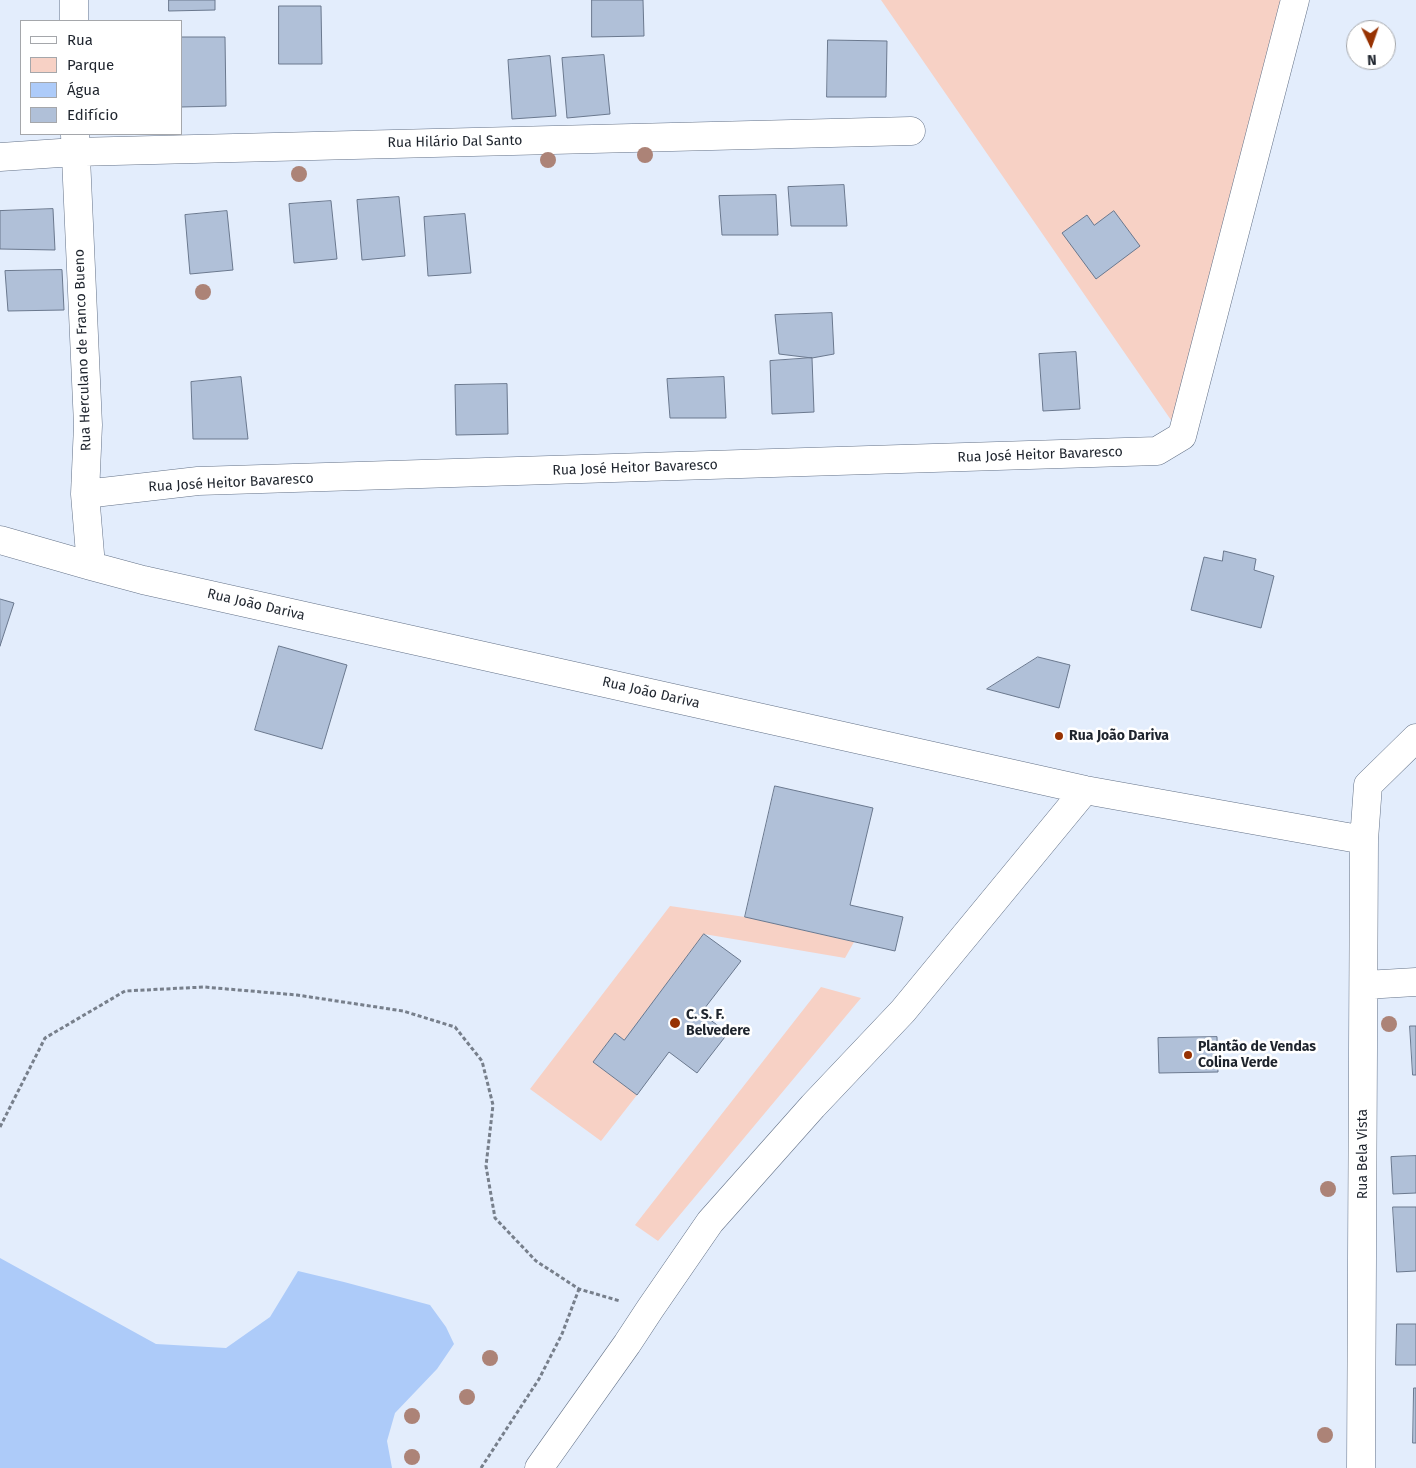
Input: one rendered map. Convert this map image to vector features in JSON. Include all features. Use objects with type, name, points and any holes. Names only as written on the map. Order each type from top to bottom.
[{"type":"street","points":[[74,0],[74,20]]},
{"type":"street","name":"Rua José Heitor Bavaresco","points":[[85,494],[198,481],[1157,451],[1182,436],[1295,0]]},
{"type":"street","name":"Rua Hilário Dal Santo","points":[[0,157],[75,143],[910,131]]},
{"type":"street","name":"Rua Herculano de Franco Bueno","points":[[75,143],[88,426],[85,494],[91,566]]},
{"type":"street","name":"Rua João Dariva","points":[[0,540],[153,582],[1085,790],[1364,840]]},
{"type":"street","name":"Rua Bela Vista","points":[[1361,1468],[1364,840],[1368,785],[1416,738]]},
{"type":"street","points":[[539,1468],[710,1222],[813,1106],[903,1011],[1085,790]]},
{"type":"street","points":[[1364,985],[1416,982]]},
{"type":"path","points":[[0,1127],[44,1038],[125,991],[204,987],[297,995],[403,1011],[455,1027],[482,1061],[493,1105],[486,1166],[495,1218],[536,1261],[579,1289],[650,1309]]},
{"type":"path","points":[[481,1468],[539,1379],[562,1334],[579,1289]]},
{"type":"green space","points":[[881,0],[1295,0],[1182,436]]},
{"type":"green space","points":[[670,906],[745,917],[854,942],[845,958],[704,934],[624,1040],[615,1033],[593,1062],[637,1095],[601,1141],[530,1089]]},
{"type":"green space","points":[[821,987],[861,998],[658,1241],[635,1225]]},
{"type":"water","points":[[0,1258],[156,1344],[226,1348],[270,1317],[298,1271],[430,1305],[446,1327],[454,1344],[437,1369],[395,1413],[387,1441],[392,1468],[0,1468]]},
{"type":"building","points":[[169,0],[215,0],[215,10],[169,11]]},
{"type":"building","points":[[592,0],[643,0],[644,36],[592,37]]},
{"type":"building","points":[[279,6],[321,6],[322,64],[279,64]]},
{"type":"building","points":[[182,37],[225,37],[226,106],[182,107]]},
{"type":"building","points":[[828,40],[887,41],[886,97],[827,97]]},
{"type":"building","points":[[604,55],[610,114],[567,118],[562,58]]},
{"type":"building","points":[[550,56],[556,116],[512,119],[508,60]]},
{"type":"building","points":[[844,185],[847,226],[791,226],[788,187]]},
{"type":"building","points":[[776,195],[778,235],[722,235],[719,196]]},
{"type":"building","points":[[399,197],[405,256],[362,260],[357,200]]},
{"type":"building","points":[[331,201],[337,259],[294,263],[289,204]]},
{"type":"building","points":[[53,209],[55,250],[0,249],[0,211]]},
{"type":"building","points":[[227,211],[233,270],[190,274],[185,215]]},
{"type":"building","points":[[1114,211],[1140,246],[1096,279],[1062,233],[1087,215],[1094,225]]},
{"type":"building","points":[[465,214],[471,273],[428,276],[424,217]]},
{"type":"building","points":[[62,270],[64,310],[8,311],[5,271]]},
{"type":"building","points":[[832,313],[834,354],[812,358],[779,354],[775,315]]},
{"type":"building","points":[[1076,352],[1080,409],[1043,411],[1039,354]]},
{"type":"building","points":[[812,358],[814,412],[772,414],[770,361]]},
{"type":"building","points":[[241,377],[248,439],[193,439],[191,382]]},
{"type":"building","points":[[724,377],[726,418],[670,418],[667,379]]},
{"type":"building","points":[[507,384],[508,434],[456,435],[455,385]]},
{"type":"building","points":[[1224,551],[1256,559],[1254,570],[1274,576],[1261,628],[1191,610],[1204,557],[1222,561]]},
{"type":"building","points":[[0,599],[14,603],[0,646]]},
{"type":"building","points":[[279,646],[347,665],[322,749],[255,730]]},
{"type":"building","points":[[1038,657],[1070,665],[1059,708],[987,689]]},
{"type":"building","points":[[775,786],[873,808],[850,905],[903,917],[895,951],[745,917]]},
{"type":"building","name":"C. S. F. Belvedere","points":[[704,934],[741,961],[701,1013],[728,1033],[697,1073],[669,1052],[637,1095],[593,1062],[615,1033],[624,1040]]},
{"type":"building","points":[[1410,1026],[1416,1026],[1416,1075],[1413,1075]]},
{"type":"building","name":"Plantão de Vendas Colina Verde","points":[[1217,1037],[1218,1072],[1159,1073],[1158,1038]]},
{"type":"building","points":[[1416,1156],[1416,1193],[1393,1194],[1391,1157]]},
{"type":"building","points":[[1393,1207],[1416,1207],[1416,1271],[1397,1272]]},
{"type":"building","points":[[1397,1324],[1416,1324],[1416,1365],[1396,1365]]},
{"type":"building","points":[[1414,1388],[1416,1388],[1416,1443],[1413,1443]]},
{"type":"place","name":"Rua João Dariva","points":[[1059,736]]},
{"type":"place","name":"C. S. F. Belvedere","points":[[675,1023]]},
{"type":"place","name":"Plantão de Vendas Colina Verde","points":[[1188,1055]]}]
